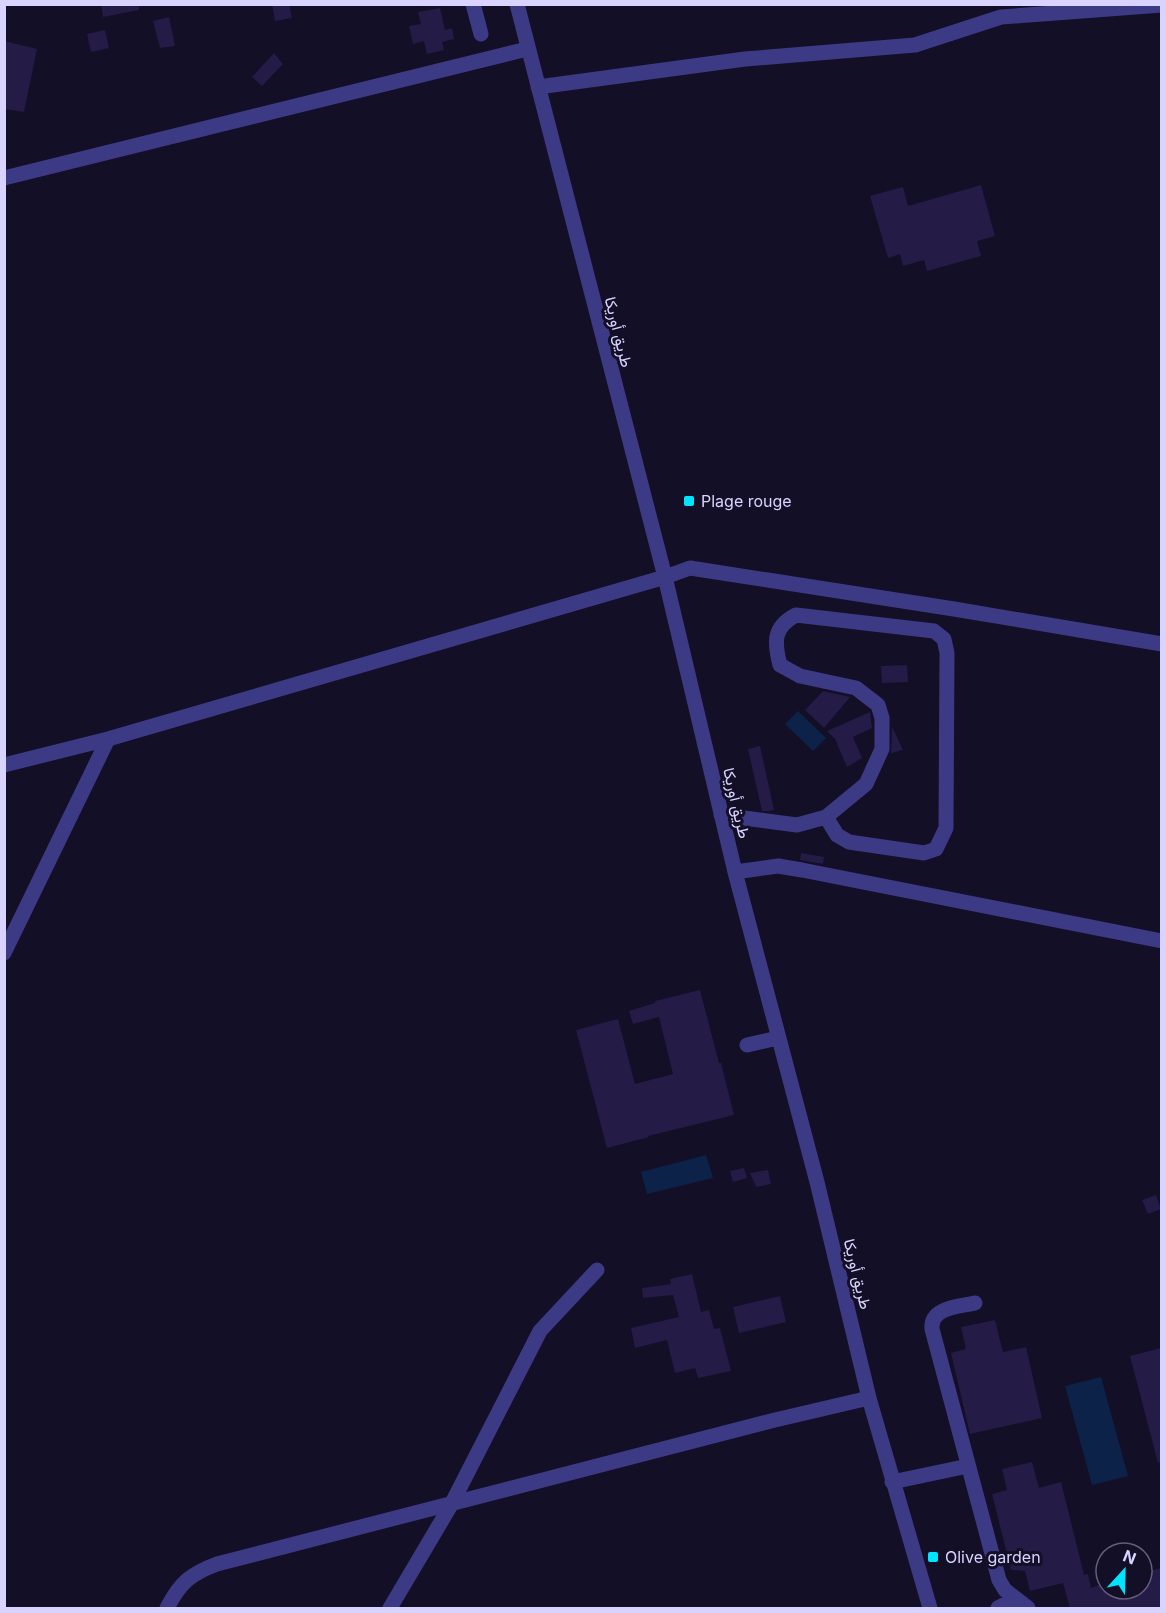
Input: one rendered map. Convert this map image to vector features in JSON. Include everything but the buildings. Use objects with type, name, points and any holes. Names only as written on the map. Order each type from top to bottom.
[{"type":"street","points":[[473,4],[481,34]]},
{"type":"street","name":"طريق أوريكا","points":[[517,4],[665,577],[735,872],[817,1182],[869,1398],[930,1608]]},
{"type":"street","points":[[538,87],[745,59],[915,45],[1001,17],[1161,4]]},
{"type":"street","points":[[4,178],[527,49]]},
{"type":"street","points":[[4,765],[108,739],[690,568],[1161,644]]},
{"type":"street","points":[[722,815],[797,825],[826,817],[866,784],[882,749],[882,718],[878,705],[856,688],[800,675],[780,665],[777,651],[778,630],[784,621],[796,615],[934,631],[944,639],[947,653],[946,828],[936,849],[924,853],[849,842],[837,835],[826,817]]},
{"type":"street","points":[[4,953],[108,739]]},
{"type":"street","points":[[735,872],[778,867],[802,870],[1161,941]]},
{"type":"street","points":[[747,1045],[778,1038]]},
{"type":"street","points":[[390,1608],[451,1505],[540,1331],[597,1270]]},
{"type":"street","points":[[975,1303],[941,1311],[934,1316],[931,1324],[999,1580],[1015,1599],[1028,1608]]},
{"type":"street","points":[[167,1608],[181,1584],[204,1569],[310,1539],[869,1398]]},
{"type":"street","points":[[892,1482],[968,1466]]},
{"type":"street","points":[[998,1608],[1015,1599]]},
{"type":"water","points":[[798,711],[826,738],[813,751],[785,724]]},
{"type":"water","points":[[706,1155],[713,1178],[647,1194],[641,1172]]},
{"type":"water","points":[[1101,1377],[1128,1476],[1092,1485],[1065,1386]]},
{"type":"place","name":"Plage rouge","points":[[689,501]]},
{"type":"place","name":"Olive garden","points":[[933,1557]]}]
